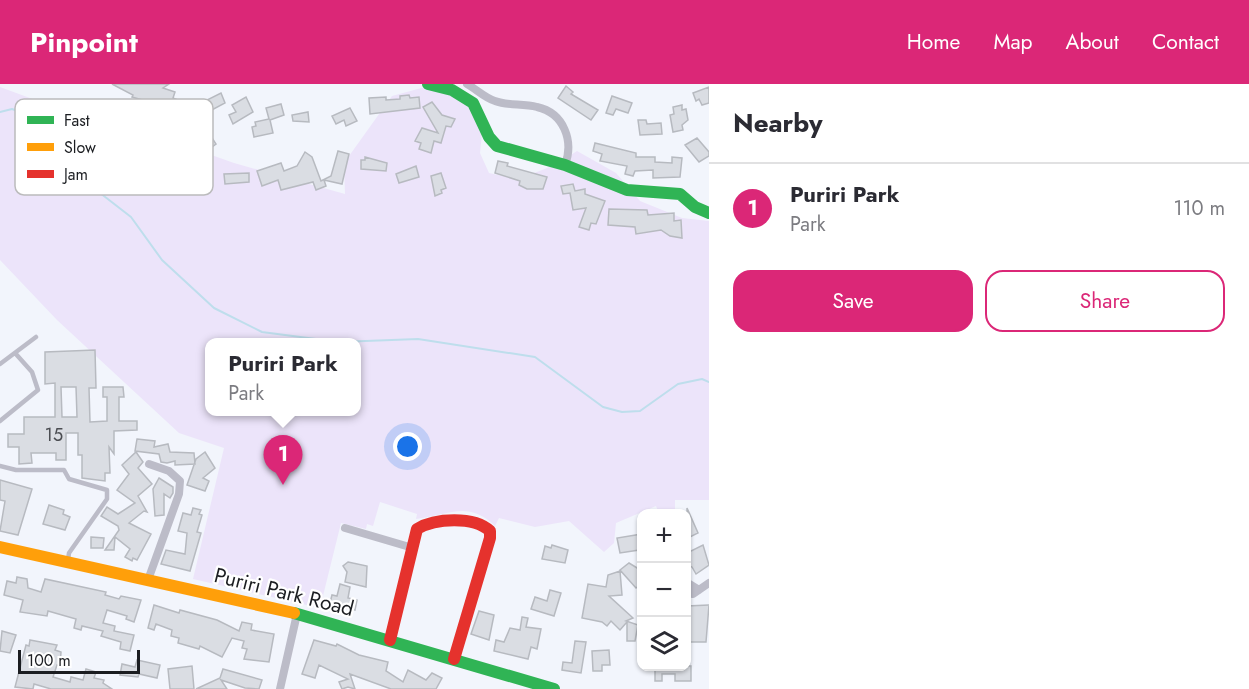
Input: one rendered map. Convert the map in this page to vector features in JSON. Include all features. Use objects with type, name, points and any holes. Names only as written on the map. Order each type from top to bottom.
[{"type":"street","points":[[428,84],[448,88],[474,105],[483,117],[491,142],[497,146],[565,165],[627,190],[680,194],[695,207],[709,213]]},
{"type":"street","points":[[467,84],[494,101],[537,107],[554,116],[567,132],[569,149],[565,165]]},
{"type":"street","points":[[148,464],[169,471],[180,480],[179,494],[148,580]]},
{"type":"street","points":[[390,640],[417,530],[422,526],[463,521],[481,524],[490,531],[454,659]]},
{"type":"street","points":[[345,528],[413,548]]},
{"type":"street","name":"Puriri Park Road","points":[[0,547],[297,614],[454,659],[526,685],[554,689]]},
{"type":"street","points":[[691,592],[709,583]]},
{"type":"street","points":[[691,585],[699,590]]},
{"type":"street","points":[[280,689],[297,614]]},
{"type":"lane","points":[[0,364],[36,337]]},
{"type":"lane","points":[[0,421],[38,390],[32,372],[15,353]]},
{"type":"lane","points":[[0,466],[16,470],[64,471],[69,479],[107,490],[107,500],[69,553],[67,562]]},
{"type":"shaded area","points":[[436,84],[451,84],[483,124],[480,153],[489,173],[514,176],[535,173],[577,151],[616,173],[640,201],[682,218],[709,221],[709,500],[675,500],[675,509],[657,509],[656,506],[649,509],[637,509],[637,514],[616,523],[614,543],[604,552],[569,521],[535,527],[499,518],[495,526],[476,513],[467,511],[416,519],[417,514],[380,502],[373,526],[367,524],[366,529],[341,523],[320,608],[193,579],[224,448],[179,433],[57,320],[0,260],[0,87],[33,99],[15,99],[15,195],[213,195],[213,156],[345,194],[344,163],[392,96]]},
{"type":"building","points":[[112,84],[169,84],[163,88],[175,92],[173,98],[175,99],[139,99],[132,97],[133,95]]},
{"type":"building","points":[[566,86],[573,92],[571,94],[598,110],[591,120],[558,98]]},
{"type":"building","points":[[709,87],[709,103],[702,105],[699,99],[696,101],[693,93]]},
{"type":"building","points":[[221,93],[225,103],[213,109],[213,99],[209,99]]},
{"type":"building","points":[[409,95],[410,98],[419,97],[420,108],[370,114],[369,98],[400,99],[400,96]]},
{"type":"building","points":[[612,96],[632,103],[628,113],[616,109],[613,115],[606,113]]},
{"type":"building","points":[[246,97],[253,112],[233,124],[229,115],[236,112],[232,105]]},
{"type":"building","points":[[432,102],[442,115],[455,119],[451,127],[446,126],[441,143],[434,141],[431,153],[419,149],[421,143],[415,141],[422,128],[438,133],[423,107]]},
{"type":"building","points":[[281,104],[284,115],[270,120],[273,133],[254,137],[252,127],[256,126],[255,122],[269,119],[266,108]]},
{"type":"building","points":[[682,105],[682,110],[686,109],[688,120],[682,125],[683,130],[673,132],[670,115],[674,114],[673,107]]},
{"type":"building","points":[[350,108],[357,121],[346,126],[344,120],[336,124],[332,116]]},
{"type":"building","points":[[308,112],[309,122],[293,121],[292,115]]},
{"type":"building","points":[[638,120],[646,120],[647,124],[661,123],[662,134],[640,135]]},
{"type":"building","points":[[697,138],[709,152],[709,156],[699,162],[685,145]]},
{"type":"building","points":[[595,143],[636,153],[636,157],[655,157],[655,162],[672,163],[672,157],[682,158],[680,177],[653,178],[653,170],[635,171],[633,176],[625,174],[627,166],[600,161],[602,154],[593,151]]},
{"type":"building","points":[[338,151],[349,154],[342,184],[324,180],[326,186],[316,190],[313,182],[281,190],[278,180],[262,186],[257,171],[281,163],[284,171],[297,166],[305,152],[312,157],[321,181],[331,176]]},
{"type":"building","points":[[365,157],[387,163],[386,171],[361,169],[361,160],[365,160]]},
{"type":"building","points":[[498,161],[508,163],[507,166],[547,177],[543,189],[527,189],[519,185],[520,181],[495,173]]},
{"type":"building","points":[[416,166],[419,177],[399,183],[396,174]]},
{"type":"building","points":[[249,173],[249,182],[225,184],[224,174]]},
{"type":"building","points":[[441,173],[446,188],[435,196],[431,176]]},
{"type":"building","points":[[573,184],[575,191],[585,189],[585,194],[605,201],[596,224],[591,223],[589,230],[579,227],[586,208],[573,210],[570,193],[563,194],[561,186]]},
{"type":"building","points":[[609,209],[647,210],[648,215],[674,213],[674,221],[681,220],[682,238],[670,236],[661,230],[636,234],[635,227],[608,225]]},
{"type":"building","points":[[95,350],[96,388],[89,388],[90,422],[107,421],[107,397],[103,397],[103,387],[123,387],[124,397],[119,397],[119,421],[137,421],[137,430],[114,431],[114,454],[109,447],[110,473],[105,473],[105,481],[82,478],[82,455],[78,455],[78,433],[66,433],[66,460],[56,460],[56,453],[31,453],[32,463],[19,464],[19,447],[8,447],[8,434],[24,434],[24,417],[55,417],[55,383],[45,384],[45,352]],"holes":[[[61,387],[76,387],[77,417],[62,417]]]},
{"type":"building","points":[[137,439],[155,441],[154,447],[168,444],[170,452],[194,453],[195,464],[175,465],[175,461],[161,462],[159,454],[135,451]]},
{"type":"building","points":[[136,452],[143,462],[138,468],[152,484],[138,496],[147,512],[144,511],[129,523],[151,534],[137,560],[133,558],[132,561],[125,557],[130,549],[115,537],[114,550],[105,550],[119,530],[118,526],[101,516],[107,507],[118,514],[135,503],[117,490],[129,474],[122,465]]},
{"type":"building","points":[[205,452],[215,468],[203,478],[209,481],[205,491],[187,485],[196,459]]},
{"type":"building","points":[[159,478],[173,487],[173,493],[170,498],[164,494],[164,515],[155,516],[153,489]]},
{"type":"building","points":[[0,480],[32,489],[18,535],[0,531],[5,501],[0,500]]},
{"type":"building","points":[[49,505],[64,510],[63,514],[70,517],[65,530],[43,524]]},
{"type":"building","points":[[193,508],[201,510],[199,514],[202,515],[197,532],[201,533],[190,571],[161,564],[166,550],[185,554],[187,533],[178,531],[183,513],[191,515]]},
{"type":"building","points":[[691,517],[698,533],[691,536]]},
{"type":"building","points":[[637,535],[637,550],[620,553],[617,538]]},
{"type":"building","points":[[91,537],[104,538],[103,548],[91,548]]},
{"type":"building","points":[[552,545],[568,550],[565,563],[542,559],[545,546],[551,548]]},
{"type":"building","points":[[703,545],[709,565],[696,574],[691,567],[691,551]]},
{"type":"building","points":[[348,562],[367,566],[366,587],[345,582],[347,572],[343,566]]},
{"type":"building","points":[[629,563],[637,568],[637,587],[636,588],[620,570]]},
{"type":"building","points":[[620,571],[622,595],[609,596],[633,618],[626,621],[637,625],[635,641],[627,641],[627,622],[620,630],[611,621],[607,626],[602,622],[582,618],[588,584],[606,587],[608,575]]},
{"type":"building","points":[[17,577],[27,579],[28,588],[41,592],[45,579],[106,592],[105,595],[119,599],[121,596],[141,600],[134,622],[126,619],[127,616],[107,610],[103,623],[115,626],[114,631],[134,635],[130,651],[120,649],[121,642],[101,636],[103,631],[82,626],[81,630],[74,628],[76,619],[48,611],[47,616],[20,612],[23,600],[4,595],[7,581],[16,583]]},
{"type":"building","points":[[340,584],[350,587],[348,598],[357,600],[355,610],[330,603],[332,595],[337,596]]},
{"type":"building","points":[[550,590],[561,593],[554,616],[531,609],[535,597],[547,601]]},
{"type":"building","points":[[154,605],[179,613],[180,610],[217,620],[239,631],[242,622],[252,624],[251,630],[274,634],[269,662],[244,659],[247,649],[242,648],[244,641],[232,638],[222,657],[200,646],[199,649],[178,643],[179,638],[171,636],[172,630],[156,624],[154,630],[148,628]]},
{"type":"building","points":[[709,605],[706,642],[691,642],[691,606]]},
{"type":"building","points":[[479,611],[494,615],[489,640],[471,634]]},
{"type":"building","points":[[522,617],[528,618],[526,627],[541,629],[537,649],[531,647],[528,659],[494,651],[496,640],[504,642],[510,628],[520,630]]},
{"type":"building","points":[[2,631],[16,635],[10,653],[0,651]]},
{"type":"building","points":[[30,640],[57,645],[55,650],[61,652],[60,666],[57,665],[53,677],[70,682],[71,677],[83,680],[86,669],[96,672],[94,678],[104,680],[103,683],[112,689],[51,689],[34,684],[33,689],[15,687],[26,645],[29,646]]},
{"type":"building","points":[[314,640],[336,646],[337,644],[359,655],[388,662],[386,671],[403,682],[408,670],[426,680],[432,673],[442,678],[436,689],[391,689],[350,674],[355,689],[348,687],[342,689],[339,682],[348,679],[319,665],[315,678],[302,674]]},
{"type":"building","points":[[575,641],[586,642],[581,673],[562,670],[563,662],[572,663]]},
{"type":"building","points":[[609,650],[610,665],[602,665],[602,671],[593,671],[592,651]]},
{"type":"building","points":[[137,660],[160,665],[157,678],[139,674],[138,677],[120,675],[122,664],[135,667]]},
{"type":"building","points":[[192,666],[194,689],[170,689],[168,669]]},
{"type":"building","points":[[223,669],[262,680],[259,689],[245,688],[221,680],[227,689],[196,689],[220,678]]},
{"type":"building","points":[[655,671],[691,671],[691,681],[675,681],[675,674],[662,674],[662,681],[655,681]]},
{"type":"waterway","points":[[0,112],[15,110]]},
{"type":"waterway","points":[[103,195],[131,217],[162,260],[214,308],[262,332],[308,338]]},
{"type":"waterway","points":[[361,341],[418,339],[535,357],[603,407],[622,412],[640,411],[678,384],[702,379],[709,382]]},
{"type":"traffic: fast","points":[[428,84],[452,90],[473,103],[489,137],[497,146],[565,165],[627,190],[680,194],[695,207],[709,213]]},
{"type":"traffic: fast","points":[[294,613],[554,689]]},
{"type":"traffic: slow","points":[[0,547],[294,613]]},
{"type":"traffic: jam","points":[[390,640],[417,529],[444,521],[474,523],[490,531],[490,538],[454,659]]},
{"type":"place","name":"Puriri Park","points":[[283,485]]}]
